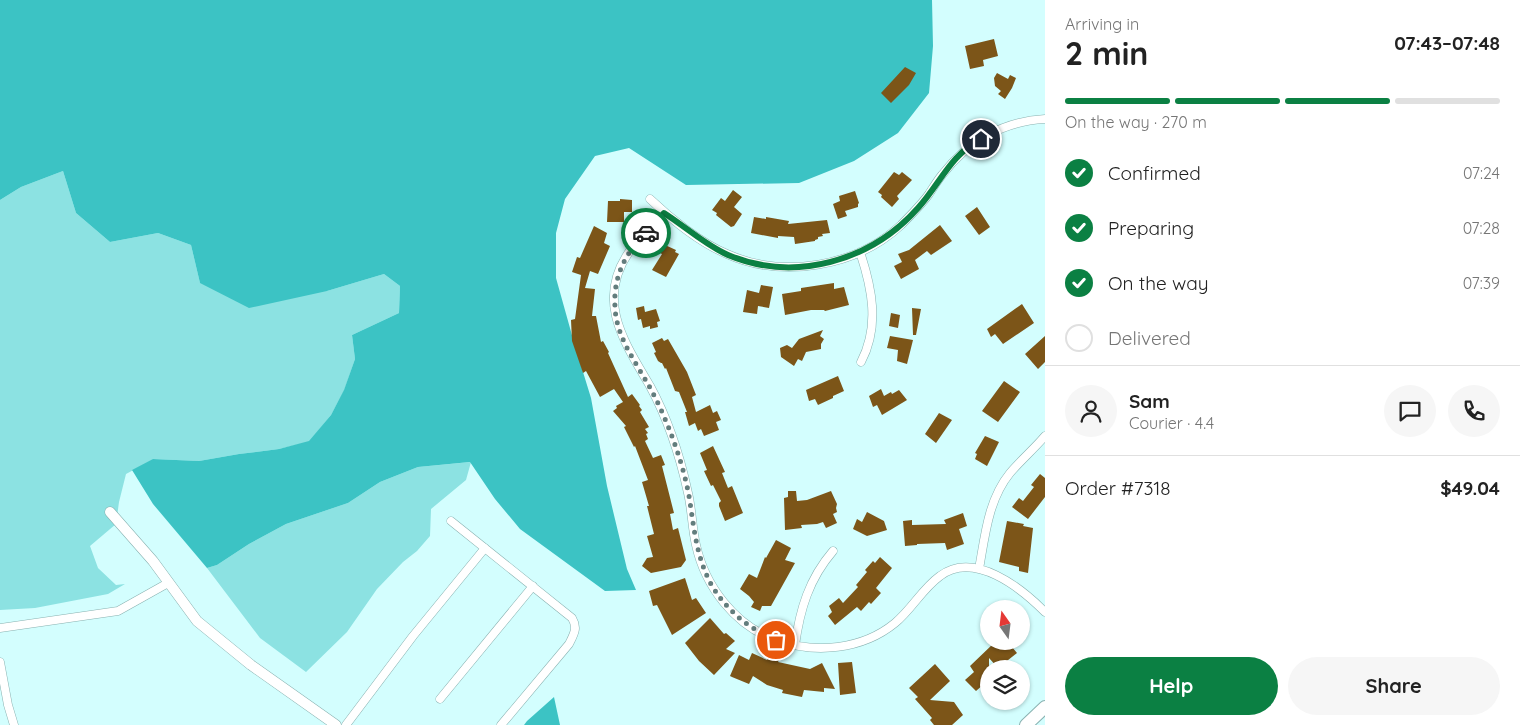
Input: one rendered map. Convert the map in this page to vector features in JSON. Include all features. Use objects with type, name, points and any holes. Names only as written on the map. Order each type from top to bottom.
[{"type":"main road","points":[[1026,725],[1045,707]]},
{"type":"street","points":[[650,199],[664,213],[696,236],[727,254],[762,264],[783,267],[832,262],[876,244],[900,226],[918,208],[955,159],[971,144],[1004,128],[1045,119]]},
{"type":"street","points":[[664,213],[637,241],[622,262],[615,290],[614,307],[617,324],[627,348],[651,388],[670,431],[689,495],[699,555],[712,585],[728,607],[752,628],[776,640],[817,648],[843,646],[884,631],[903,616],[931,584],[946,572],[966,567],[979,569],[1001,578],[1045,612]]},
{"type":"street","points":[[860,252],[868,278],[873,309],[869,344],[862,362]]},
{"type":"street","points":[[979,569],[989,516],[1002,484],[1016,465],[1045,436]]},
{"type":"street","points":[[110,512],[153,561],[197,621],[251,665],[336,725]]},
{"type":"street","points":[[452,520],[572,618],[576,625],[569,644],[501,725]]},
{"type":"street","points":[[346,725],[413,636],[486,548]]},
{"type":"street","points":[[795,645],[802,604],[812,583],[833,552]]},
{"type":"street","points":[[0,628],[118,611],[168,583]]},
{"type":"street","points":[[440,699],[533,586]]},
{"type":"street","points":[[0,662],[8,705],[14,725]]},
{"type":"shaded area","points":[[0,0],[932,0],[933,46],[929,93],[898,133],[854,161],[799,183],[686,185],[629,148],[595,156],[565,199],[556,233],[556,278],[591,398],[607,486],[627,569],[636,590],[605,591],[520,529],[495,499],[470,462],[418,467],[380,482],[348,503],[286,524],[249,544],[217,565],[207,568],[153,504],[132,470],[153,459],[199,461],[279,449],[309,441],[331,415],[344,390],[355,359],[352,335],[399,313],[400,286],[384,274],[327,291],[249,308],[200,283],[191,245],[158,233],[110,242],[76,213],[63,171],[21,187],[0,200]]},
{"type":"shaded area","points":[[63,171],[76,213],[110,242],[158,233],[191,245],[200,283],[327,291],[384,274],[400,286],[399,313],[352,335],[355,359],[344,391],[331,415],[309,442],[279,449],[199,461],[154,459],[126,474],[116,524],[90,546],[98,568],[116,585],[125,584],[108,594],[35,608],[0,610],[0,200],[21,187]]},
{"type":"shaded area","points":[[471,462],[466,480],[431,509],[430,536],[377,589],[347,632],[306,672],[260,638],[207,568],[217,565],[249,544],[286,524],[348,503],[380,482],[418,467]]},
{"type":"shaded area","points":[[554,697],[560,725],[524,725],[527,721]]},
{"type":"building","points":[[994,39],[998,56],[983,60],[984,66],[970,69],[965,46]]},
{"type":"building","points":[[905,67],[916,73],[909,85],[891,103],[881,93]]},
{"type":"building","points":[[997,73],[1008,79],[1010,75],[1016,78],[1005,99],[998,94],[1001,91],[995,86],[994,78]]},
{"type":"building","points":[[894,172],[899,175],[902,172],[912,180],[897,196],[899,199],[892,207],[878,192]]},
{"type":"building","points":[[733,190],[742,197],[734,207],[742,214],[734,226],[731,227],[712,210],[721,198],[725,201]]},
{"type":"building","points":[[855,191],[859,203],[858,207],[845,211],[847,216],[838,219],[833,204],[840,201],[839,196]]},
{"type":"building","points":[[620,199],[632,200],[632,212],[624,212],[624,222],[607,222],[608,201],[620,201]]},
{"type":"building","points":[[977,207],[990,227],[979,235],[965,216]]},
{"type":"building","points":[[754,217],[789,221],[788,224],[827,220],[830,233],[822,234],[823,236],[818,237],[815,241],[795,244],[794,237],[778,236],[778,238],[751,233]]},
{"type":"building","points":[[940,225],[952,241],[931,255],[927,251],[915,260],[919,269],[901,279],[894,266],[902,262],[898,254],[909,250]]},
{"type":"building","points":[[594,226],[607,233],[604,243],[610,246],[598,274],[590,271],[585,288],[595,289],[592,316],[596,316],[601,342],[603,341],[609,352],[628,397],[632,394],[640,405],[642,410],[640,412],[649,427],[645,429],[648,433],[646,434],[648,439],[645,441],[653,458],[661,455],[665,465],[662,466],[674,513],[670,514],[673,530],[678,528],[686,560],[681,567],[651,573],[642,566],[647,558],[653,557],[647,536],[654,534],[642,482],[648,480],[635,446],[624,427],[626,426],[613,411],[617,408],[616,406],[623,402],[614,389],[600,397],[586,371],[583,373],[572,341],[571,320],[575,319],[581,275],[572,272],[577,257],[580,258]]},
{"type":"building","points":[[665,245],[676,250],[675,252],[679,254],[666,277],[652,270]]},
{"type":"building","points":[[834,283],[834,289],[844,287],[849,305],[825,311],[811,310],[785,315],[782,294],[801,291],[801,288]]},
{"type":"building","points":[[761,285],[773,287],[769,308],[758,306],[757,314],[743,312],[747,290],[759,293]]},
{"type":"building","points":[[1022,304],[1034,323],[1003,344],[995,334],[991,337],[987,329]]},
{"type":"building","points":[[644,306],[645,312],[656,309],[660,321],[657,322],[658,327],[650,329],[650,326],[643,328],[641,319],[638,320],[636,308]]},
{"type":"building","points":[[912,308],[921,309],[916,335],[913,335]]},
{"type":"building","points":[[891,313],[900,315],[898,328],[889,326]]},
{"type":"building","points":[[823,330],[820,336],[824,339],[821,349],[806,352],[802,361],[798,359],[794,366],[781,357],[780,348],[787,345],[792,348],[799,339]]},
{"type":"building","points":[[890,336],[913,340],[907,364],[897,361],[898,350],[887,348]]},
{"type":"building","points":[[1045,336],[1045,362],[1038,369],[1025,354]]},
{"type":"building","points":[[662,338],[664,341],[668,339],[687,372],[696,395],[692,397],[696,412],[710,405],[713,413],[717,411],[721,420],[716,422],[719,430],[704,436],[701,429],[698,431],[695,423],[689,426],[685,412],[687,412],[679,392],[675,391],[666,368],[658,361],[654,353],[656,352],[652,343]]},
{"type":"building","points":[[838,376],[844,391],[818,405],[815,399],[809,401],[806,390]]},
{"type":"building","points":[[1004,381],[1020,392],[998,422],[982,411]]},
{"type":"building","points":[[881,389],[884,396],[899,390],[907,400],[882,415],[877,405],[873,407],[869,396]]},
{"type":"building","points":[[939,413],[952,420],[936,443],[925,434]]},
{"type":"building","points":[[985,436],[999,442],[987,466],[975,459],[977,454],[975,453]]},
{"type":"building","points":[[713,446],[725,472],[722,473],[728,488],[732,486],[743,513],[725,521],[719,506],[721,501],[704,471],[707,470],[700,453]]},
{"type":"building","points":[[1040,474],[1045,478],[1045,497],[1028,519],[1012,507],[1019,498],[1023,501],[1034,487],[1031,485]]},
{"type":"building","points":[[788,491],[796,491],[797,501],[807,500],[831,491],[837,504],[837,512],[833,514],[837,523],[826,528],[823,522],[801,525],[802,528],[785,530],[784,498],[788,497]]},
{"type":"building","points":[[867,512],[884,521],[887,530],[867,536],[853,529],[857,519],[862,522]]},
{"type":"building","points":[[963,513],[967,526],[959,529],[964,544],[947,550],[945,543],[905,546],[903,521],[912,520],[912,525],[946,524],[944,520]]},
{"type":"building","points":[[1007,521],[1024,524],[1023,526],[1033,528],[1028,573],[1019,571],[1019,567],[999,562]]},
{"type":"building","points":[[776,540],[791,548],[785,560],[795,563],[771,606],[762,606],[760,611],[751,607],[754,602],[740,589],[749,574],[757,578],[765,557]]},
{"type":"building","points":[[880,557],[892,568],[876,588],[881,593],[861,611],[857,607],[835,625],[828,616],[832,612],[829,606],[839,598],[843,603],[858,587],[856,585],[867,572],[865,570],[873,561],[875,563]]},
{"type":"building","points":[[685,578],[692,600],[696,598],[706,613],[672,635],[657,605],[653,606],[649,591]]},
{"type":"building","points":[[710,618],[724,634],[726,633],[735,641],[726,649],[735,653],[714,675],[699,661],[685,643]]},
{"type":"building","points":[[987,650],[1014,650],[1017,653],[1008,660],[991,660],[989,658],[989,660],[980,660],[980,688],[976,691],[965,680],[974,672],[970,666]]},
{"type":"building","points":[[752,653],[767,660],[770,654],[780,658],[778,662],[810,669],[822,663],[835,689],[824,688],[824,692],[804,690],[802,697],[782,693],[783,690],[767,685],[753,676],[749,684],[730,676],[739,655],[749,660]]},
{"type":"building","points":[[852,662],[856,693],[840,695],[838,663]]},
{"type":"building","points":[[935,664],[950,681],[930,700],[954,702],[963,715],[952,725],[934,725],[930,720],[932,718],[915,699],[918,697],[909,688]]},
{"type":"way so far","points":[[646,233],[629,250],[622,262],[615,290],[614,307],[617,324],[627,348],[651,388],[670,431],[689,495],[699,555],[712,585],[728,607],[741,620],[764,635],[776,640]]},
{"type":"route","points":[[646,233],[664,213],[710,245],[727,254],[747,261],[783,267],[824,264],[849,257],[876,244],[900,226],[918,208],[940,176],[955,159],[971,144],[981,139]]}]
